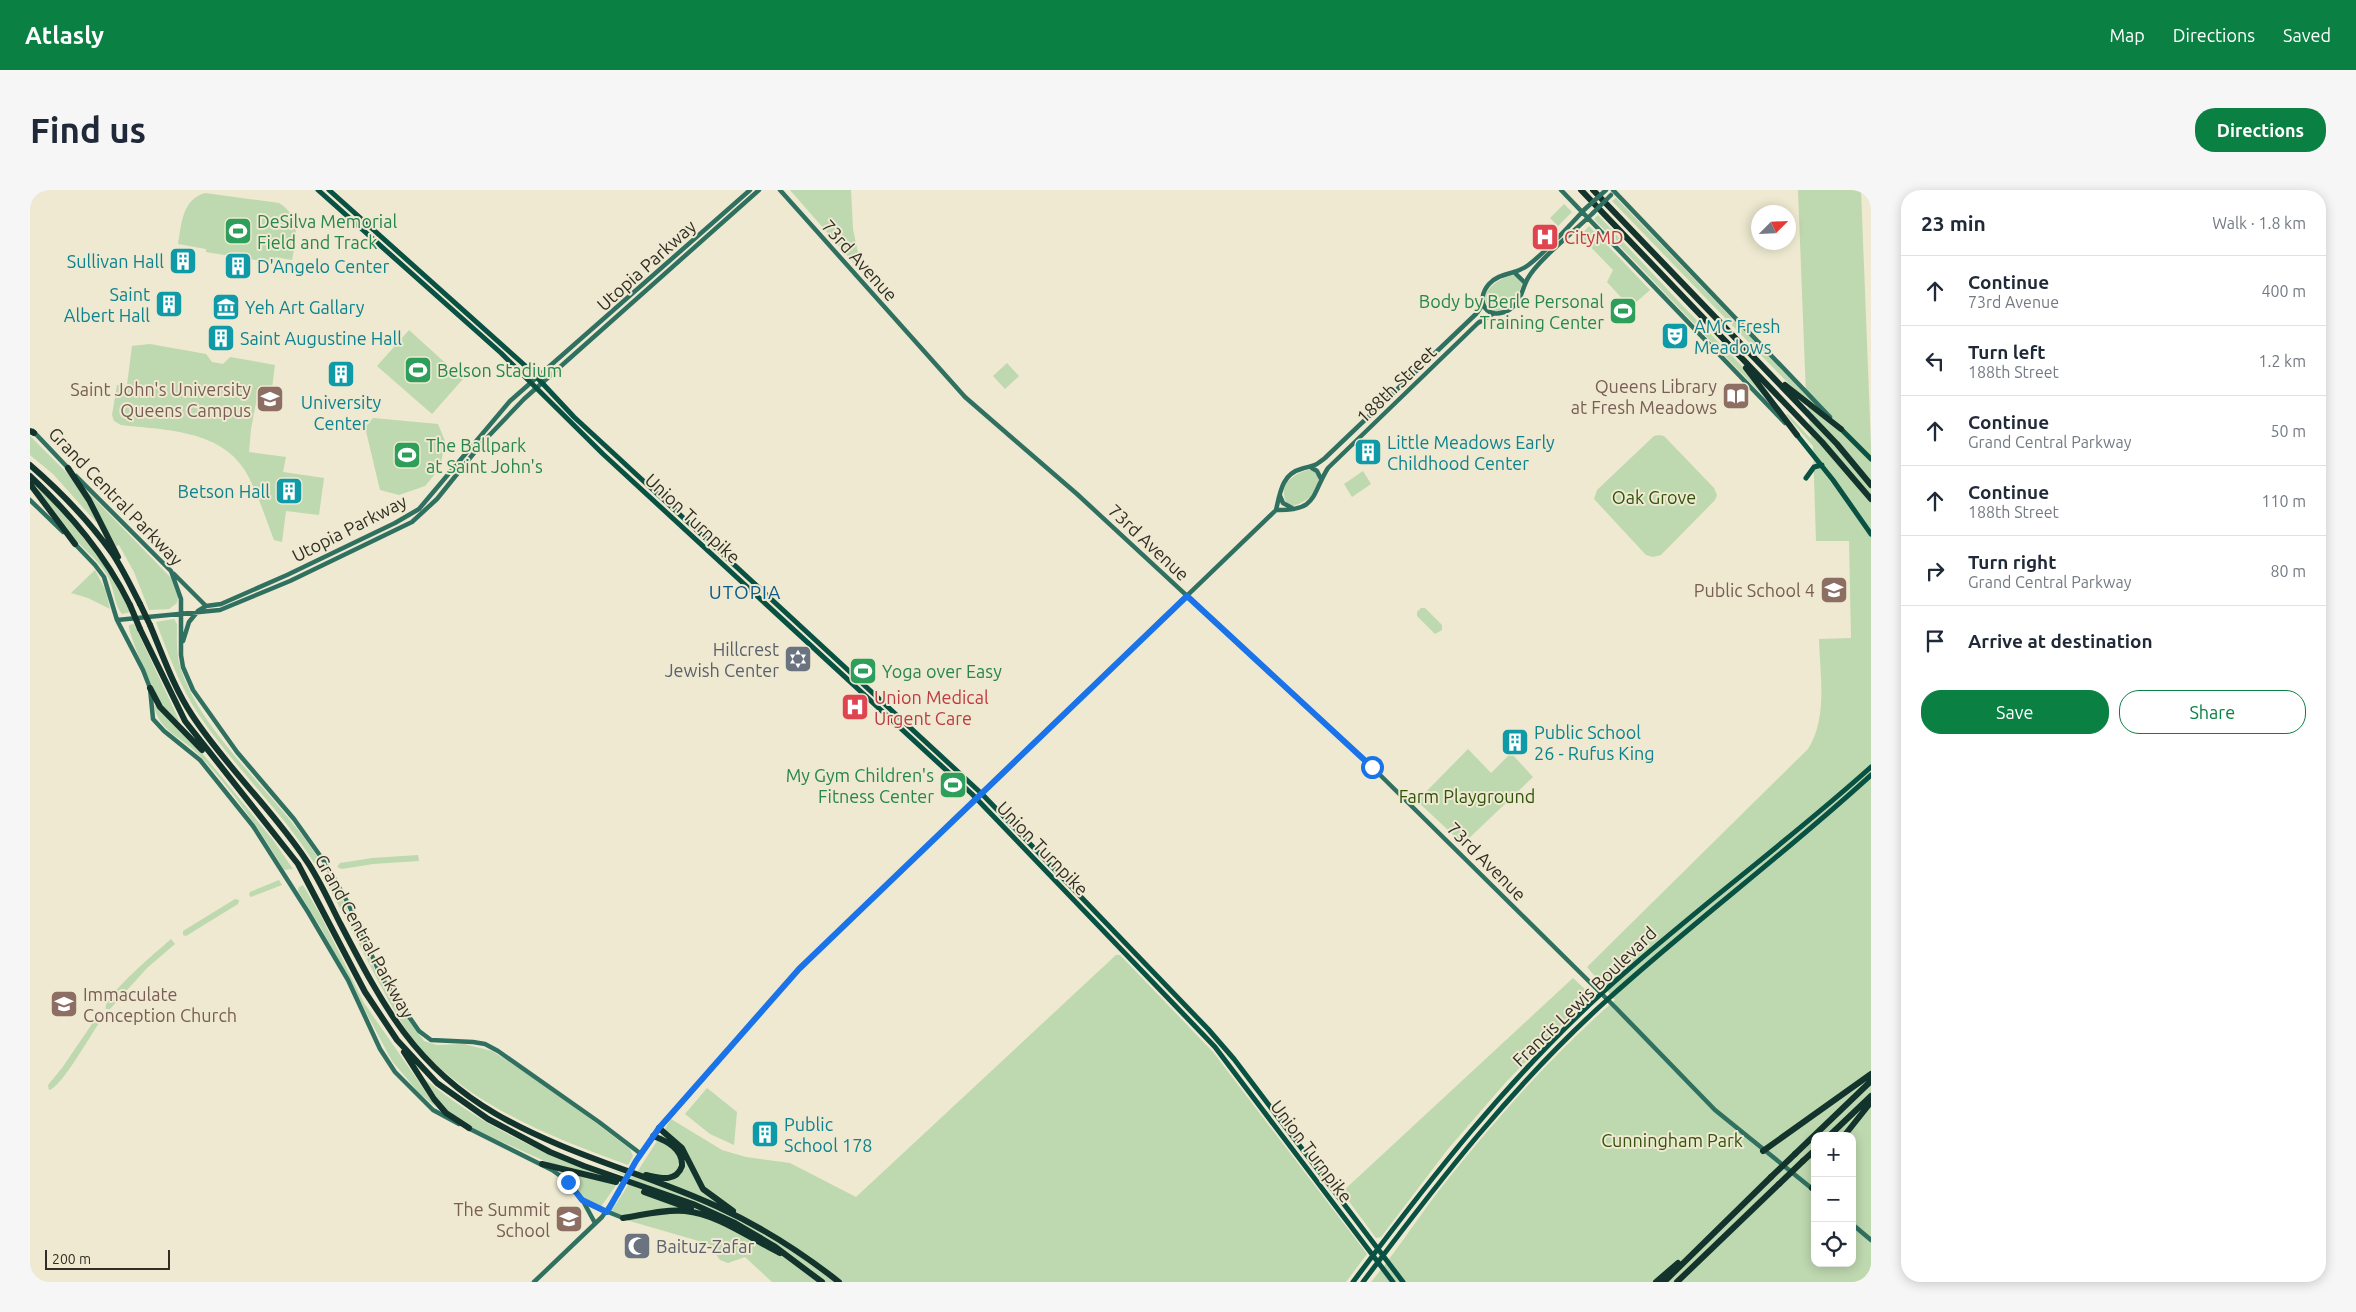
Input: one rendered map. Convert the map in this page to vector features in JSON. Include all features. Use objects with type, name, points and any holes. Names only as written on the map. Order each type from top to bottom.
[{"type":"highway","points":[[1581,190],[1830,450],[1871,499]]},
{"type":"highway","points":[[1593,190],[1837,444],[1871,485]]},
{"type":"highway","points":[[1700,314],[1759,383],[1796,435]]},
{"type":"highway","points":[[1731,334],[1788,387],[1841,429]]},
{"type":"highway","name":"Grand Central Parkway","points":[[30,465],[56,488],[112,554],[140,604],[175,684],[191,713],[307,862],[388,1012],[422,1057],[443,1076],[494,1113],[556,1145],[691,1195],[742,1218],[782,1242],[839,1282]]},
{"type":"highway","points":[[68,468],[79,483],[113,545],[126,577]]},
{"type":"highway","name":"Grand Central Parkway","points":[[30,476],[89,538],[118,580],[185,721],[298,864],[365,992],[397,1040],[436,1083],[460,1101],[519,1137],[584,1166],[707,1210],[754,1234],[799,1263],[822,1282]]},
{"type":"highway","points":[[30,484],[75,544]]},
{"type":"highway","points":[[150,688],[164,711],[253,806]]},
{"type":"highway","points":[[397,1040],[434,1099],[446,1114],[469,1128]]},
{"type":"highway","points":[[1763,1150],[1871,1074]]},
{"type":"highway","points":[[1664,1282],[1871,1082]]},
{"type":"highway","points":[[1833,1132],[1871,1096]]},
{"type":"highway","points":[[1847,1132],[1871,1102]]},
{"type":"highway","points":[[659,1128],[682,1148],[703,1189],[742,1218]]},
{"type":"highway","points":[[622,1170],[661,1179],[672,1178],[679,1173],[683,1163],[680,1154],[665,1140],[653,1136]]},
{"type":"highway","points":[[1677,1282],[1811,1154]]},
{"type":"highway","points":[[542,1164],[614,1181],[706,1217],[799,1263]]},
{"type":"highway","points":[[624,1218],[680,1210],[706,1217]]},
{"type":"highway","points":[[1656,1282],[1722,1224]]},
{"type":"main road","name":"Union Turnpike","points":[[318,190],[501,353],[530,384],[677,523],[977,799],[1215,1046],[1393,1282]]},
{"type":"main road","name":"Union Turnpike","points":[[329,190],[538,378],[617,457],[982,794],[1224,1046],[1403,1282]]},
{"type":"main road","name":"Utopia Parkway","points":[[198,611],[206,606],[221,604],[287,575],[395,523],[418,509],[493,420],[530,384],[750,190]]},
{"type":"main road","name":"Utopia Parkway","points":[[117,620],[220,610],[290,581],[412,522],[437,499],[482,443],[536,389],[759,190]]},
{"type":"main road","name":"73rd Avenue","points":[[780,190],[965,397],[1077,494],[1372,767],[1715,1110],[1763,1150],[1811,1186]]},
{"type":"main road","points":[[1561,190],[1584,210],[1588,218],[1796,435],[1822,465],[1871,534]]},
{"type":"main road","points":[[1606,190],[1527,267],[1514,272],[1504,273],[1492,281],[1485,290],[1483,304],[1486,310],[1494,313],[1507,311],[1515,305],[1532,272],[1612,192],[1871,460]]},
{"type":"main road","points":[[1514,272],[1525,284]]},
{"type":"main road","name":"188th Street","points":[[1483,304],[1477,313],[1325,458],[1312,468],[1301,469],[1284,481],[1276,510],[1309,503],[1319,489],[1321,479],[1328,468],[1478,324],[1494,313]]},
{"type":"main road","name":"Grand Central Parkway","points":[[31,431],[171,571],[181,598],[181,655],[183,667],[203,705],[237,752],[294,819],[329,869],[349,905],[382,978],[423,1035],[436,1041],[485,1044],[498,1051],[600,1122],[641,1154]]},
{"type":"main road","points":[[1806,478],[1814,467],[1822,465]]},
{"type":"main road","points":[[1312,468],[1317,471],[1321,479]]},
{"type":"main road","points":[[1279,495],[1284,503],[1292,508]]},
{"type":"main road","name":"Grand Central Parkway","points":[[30,500],[95,565],[104,578],[117,620],[136,651],[150,688],[153,719],[164,731],[200,760],[253,826],[308,912],[348,980],[380,1049],[395,1072],[433,1110],[542,1164],[563,1177],[582,1200],[624,1218]]},
{"type":"main road","points":[[534,1282],[607,1212],[636,1161],[659,1128],[799,969],[1276,510]]},
{"type":"main road","points":[[171,571],[206,606]]},
{"type":"main road","points":[[181,655],[184,634],[198,611]]},
{"type":"main road","name":"Francis Lewis Boulevard","points":[[1353,1282],[1481,1119],[1540,1053],[1601,994],[1662,940],[1815,817],[1871,767]]},
{"type":"main road","name":"Francis Lewis Boulevard","points":[[1363,1282],[1472,1140],[1534,1071],[1606,1000],[1688,929],[1817,824],[1871,775]]},
{"type":"main road","points":[[582,1200],[595,1223]]},
{"type":"main road","points":[[1856,1227],[1871,1240]]},
{"type":"green space","points":[[790,190],[851,190],[853,229],[861,267],[859,269]]},
{"type":"green space","name":"Cunningham Park","points":[[1798,190],[1861,190],[1871,446],[1871,1282],[1371,1282],[1444,1184],[1484,1135],[1547,1065],[1615,1000],[1587,967],[1808,749],[1814,737],[1821,710],[1819,639],[1851,638],[1849,541],[1816,541],[1813,446],[1786,415],[1788,414],[1811,439],[1807,400],[1787,382],[1612,201],[1616,198],[1806,395]]},
{"type":"green space","name":"DeSilva Memorial Field and Track","points":[[205,193],[279,203],[291,215],[296,228],[292,260],[275,257],[274,263],[206,252],[206,249],[178,244],[182,220],[187,206],[197,196]]},
{"type":"green space","points":[[1564,204],[1572,212],[1558,226],[1550,218]]},
{"type":"green space","points":[[1598,215],[1743,367],[1771,404],[1594,219]]},
{"type":"green space","points":[[1589,226],[1650,290],[1634,304],[1627,304],[1607,282],[1613,270],[1580,236]]},
{"type":"green space","points":[[1515,275],[1522,284],[1513,301],[1502,310],[1491,310],[1485,299],[1489,289],[1504,278]]},
{"type":"green space","name":"Belson Stadium","points":[[409,330],[463,379],[432,414],[377,366]]},
{"type":"green space","points":[[150,344],[206,354],[212,362],[223,364],[230,357],[275,365],[272,388],[259,387],[251,429],[249,452],[286,457],[283,472],[324,478],[319,515],[286,511],[282,542],[274,540],[253,486],[244,469],[233,456],[220,446],[188,434],[121,425],[114,421],[112,415],[117,385],[127,385],[132,346]]},
{"type":"green space","points":[[1007,363],[1019,376],[1005,389],[993,376]]},
{"type":"green space","name":"The Ballpark at Saint John's","points":[[373,418],[438,424],[445,441],[440,468],[425,486],[399,495],[380,490],[365,427]]},
{"type":"green space","points":[[30,436],[76,482],[97,520],[96,522],[53,474],[30,455]]},
{"type":"green space","name":"Oak Grove","points":[[1654,436],[1664,436],[1714,488],[1717,495],[1715,500],[1661,555],[1653,557],[1646,555],[1594,499],[1597,490]]},
{"type":"green space","points":[[1311,469],[1317,474],[1318,480],[1318,485],[1313,494],[1293,506],[1286,502],[1284,489],[1286,484],[1299,473]]},
{"type":"green space","points":[[1363,471],[1371,484],[1352,497],[1344,484]]},
{"type":"green space","points":[[39,489],[55,503],[101,558],[131,612],[122,614],[119,610],[107,575],[57,519],[38,491]]},
{"type":"green space","points":[[86,490],[171,578],[178,597],[177,603],[169,609],[149,610],[134,572],[119,545],[116,546]]},
{"type":"green space","points":[[95,570],[105,589],[110,609],[88,598],[71,593]]},
{"type":"green space","points":[[1421,608],[1425,608],[1442,625],[1442,630],[1435,634],[1417,616],[1417,612]]},
{"type":"green space","points":[[174,619],[177,624],[177,651],[180,666],[190,691],[222,740],[302,835],[318,858],[317,862],[314,863],[287,825],[227,753],[192,704],[175,670],[156,622]]},
{"type":"green space","points":[[134,624],[179,720],[177,722],[162,705],[144,667],[130,631],[129,625]]},
{"type":"green space","points":[[154,705],[203,754],[273,840],[293,869],[284,870],[234,796],[193,749],[166,728],[156,714]]},
{"type":"green space","name":"Farm Playground","points":[[1468,749],[1491,773],[1511,753],[1533,777],[1463,844],[1417,801]]},
{"type":"green space","points":[[418,855],[419,861],[373,864],[342,869],[337,867],[340,863],[372,858]]},
{"type":"green space","points":[[327,878],[333,881],[339,892],[380,981],[424,1041],[437,1045],[464,1044],[492,1051],[550,1088],[630,1149],[633,1156],[628,1165],[564,1141],[531,1126],[469,1090],[441,1069],[417,1045],[398,1017],[324,879]]},
{"type":"green space","points":[[279,880],[282,885],[251,897],[249,895],[250,892]]},
{"type":"green space","points":[[303,885],[321,916],[364,1003],[437,1108],[419,1093],[392,1061],[321,928],[298,891],[299,887]]},
{"type":"green space","points":[[235,899],[239,900],[238,904],[186,936],[183,935],[183,931]]},
{"type":"green space","points":[[171,939],[175,944],[147,968],[110,1009],[106,1009],[107,1003],[122,984]]},
{"type":"green space","points":[[1116,955],[1120,955],[1213,1052],[1367,1254],[1346,1282],[772,1282],[745,1257],[728,1263],[720,1260],[709,1244],[609,1215],[632,1179],[609,1169],[634,1177],[671,1119],[722,1150],[746,1157],[790,1163],[856,1197]]},
{"type":"green space","points":[[1573,978],[1591,995],[1506,1082],[1448,1149],[1381,1237],[1376,1238],[1342,1192]]},
{"type":"green space","points":[[96,1018],[99,1018],[100,1022],[76,1060],[55,1087],[49,1090],[48,1085]]},
{"type":"green space","points":[[421,1076],[464,1108],[510,1136],[559,1159],[609,1178],[549,1163],[467,1126],[446,1110]]},
{"type":"green space","points":[[707,1088],[737,1112],[734,1145],[710,1134],[685,1114]]},
{"type":"green space","points":[[561,1170],[617,1184],[600,1208],[584,1199],[560,1173]]},
{"type":"place","name":"DeSilva Memorial Field and Track","points":[[238,231]]},
{"type":"place","name":"CityMD","points":[[1545,237]]},
{"type":"place","name":"Sullivan Hall","points":[[183,261]]},
{"type":"place","name":"D'Angelo Center","points":[[238,266]]},
{"type":"place","name":"Saint Albert Hall","points":[[169,304]]},
{"type":"place","name":"Yeh Art Gallary","points":[[226,307]]},
{"type":"place","name":"Body by Berle Personal Training Center","points":[[1623,311]]},
{"type":"place","name":"AMC Fresh Meadows","points":[[1675,336]]},
{"type":"place","name":"Saint Augustine Hall","points":[[221,338]]},
{"type":"place","name":"Belson Stadium","points":[[418,370]]},
{"type":"place","name":"University Center","points":[[341,374]]},
{"type":"place","name":"Queens Library at Fresh Meadows","points":[[1736,396]]},
{"type":"place","name":"Saint John's University Queens Campus","points":[[270,399]]},
{"type":"place","name":"Little Meadows Early Childhood Center","points":[[1368,452]]},
{"type":"place","name":"The Ballpark at Saint John's","points":[[407,455]]},
{"type":"place","name":"Betson Hall","points":[[289,491]]},
{"type":"place","name":"Public School 4","points":[[1834,590]]},
{"type":"place","name":"Hillcrest Jewish Center","points":[[798,659]]},
{"type":"place","name":"Yoga over Easy","points":[[863,671]]},
{"type":"place","name":"Union Medical Urgent Care","points":[[855,707]]},
{"type":"place","name":"Public School 26 - Rufus King","points":[[1515,742]]},
{"type":"place","name":"My Gym Children's Fitness Center","points":[[953,785]]},
{"type":"place","name":"Immaculate Conception Church","points":[[64,1004]]},
{"type":"place","name":"Public School 178","points":[[765,1134]]},
{"type":"place","name":"The Summit School","points":[[569,1219]]},
{"type":"place","name":"Baituz-Zafar","points":[[637,1246]]},
{"type":"district","name":"UTOPIA","points":[[745,592]]},
{"type":"route","points":[[568,1182],[582,1200],[607,1212],[636,1161],[659,1128],[799,969],[1187,596],[1372,767]]}]
